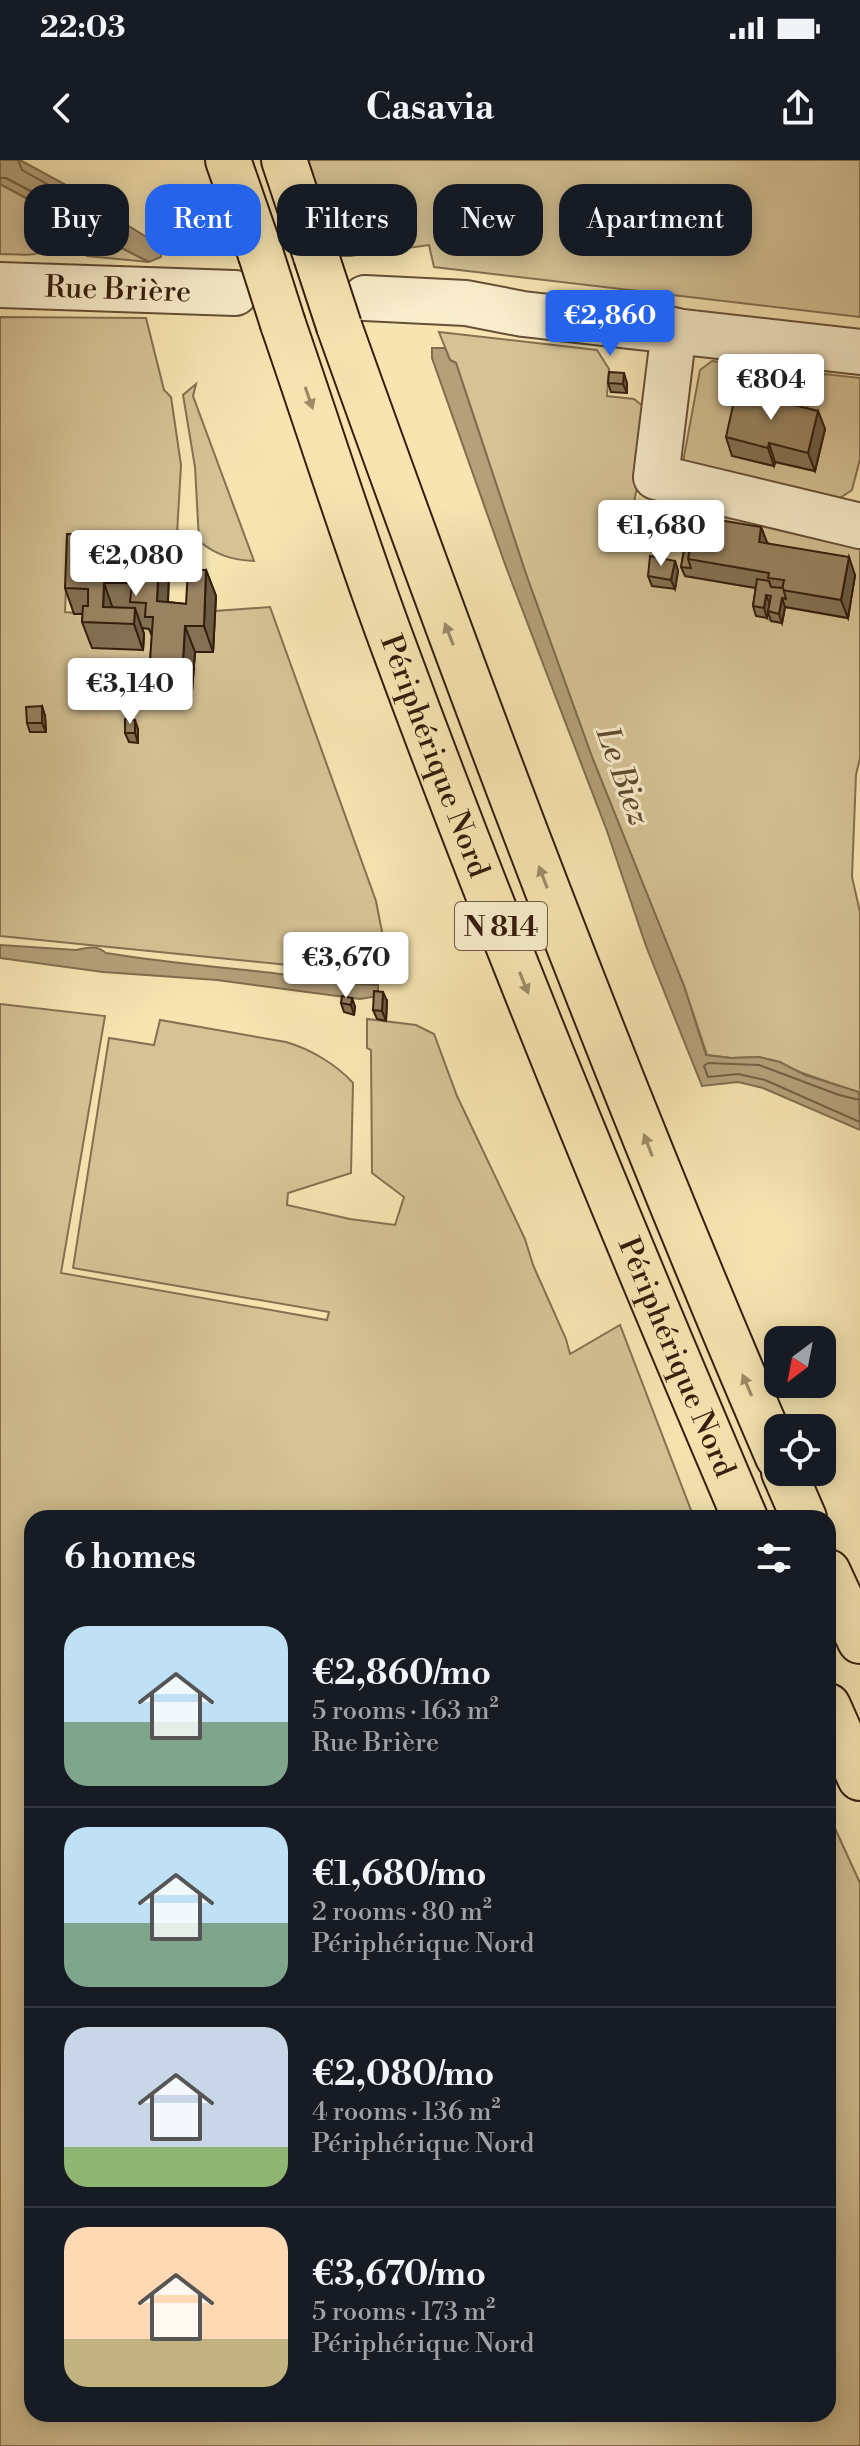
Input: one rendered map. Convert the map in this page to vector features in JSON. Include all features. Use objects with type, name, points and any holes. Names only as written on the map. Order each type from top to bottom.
[{"type":"highway","name":"Périphérique Nord","points":[[228,160],[392,642],[468,844],[638,1267],[742,1510]]},
{"type":"highway","name":"Périphérique Nord","points":[[284,160],[316,256],[352,312],[445,624],[688,1248],[764,1424]]},
{"type":"highway","name":"Périphérique Nord","points":[[790,1486],[801,1510]]},
{"type":"highway","points":[[836,1589],[860,1641]]},
{"type":"highway","points":[[836,1724],[860,1778]]},
{"type":"street","name":"Rue Brière","points":[[0,285],[235,293]]},
{"type":"street","points":[[352,312],[466,303],[523,314],[860,352]]},
{"type":"street","points":[[674,330],[656,477],[860,526]]},
{"type":"shaded area","points":[[303,160],[860,160],[860,317],[434,267],[429,245],[417,247],[417,184],[311,184]]},
{"type":"shaded area","points":[[0,184],[24,197],[24,254],[0,254]]},
{"type":"shaded area","points":[[129,252],[149,262],[87,256],[129,256]]},
{"type":"shaded area","points":[[0,317],[146,318],[164,390],[171,397],[181,465],[176,551],[171,556],[101,553],[101,541],[68,540],[65,612],[98,615],[143,650],[144,634],[113,609],[155,629],[159,702],[191,704],[195,652],[213,652],[215,611],[270,607],[376,901],[387,975],[0,936]]},
{"type":"shaded area","points":[[439,332],[597,350],[609,369],[607,396],[634,399],[649,411],[650,423],[634,502],[860,540],[860,758],[856,775],[852,877],[860,912],[860,1093],[791,1069],[780,1062],[759,1057],[707,1055],[684,986],[592,757],[526,574],[456,363],[450,360]],"holes":[[[685,576],[855,576],[847,618],[785,607],[782,623],[767,619],[761,589]]]},
{"type":"shaded area","points":[[712,361],[768,368],[773,383],[794,385],[786,416],[733,456],[814,471],[824,429],[801,424],[814,388],[825,374],[860,378],[860,459],[852,490],[840,498],[769,486],[683,462],[700,370]]},
{"type":"shaded area","points":[[196,384],[193,396],[254,561],[225,556],[199,541],[195,467],[183,395]]},
{"type":"shaded area","points":[[0,1004],[105,1016],[61,1273],[327,1320],[329,1312],[73,1268],[109,1038],[154,1045],[160,1020],[286,1042],[331,1064],[353,1083],[351,1173],[288,1193],[287,1205],[395,1225],[404,1197],[372,1173],[371,1050],[367,1048],[367,1019],[416,1025],[434,1034],[457,1096],[525,1239],[570,1354],[620,1325],[691,1510],[24,1510],[24,2422],[836,2422],[836,1830],[860,1883],[860,2446],[0,2446]]},
{"type":"water","points":[[0,160],[20,160],[64,184],[24,184],[24,197],[0,184]]},
{"type":"water","points":[[129,226],[145,236],[145,256],[161,256],[149,262],[129,252]]},
{"type":"water","points":[[432,348],[445,348],[450,360],[456,363],[526,574],[592,757],[684,986],[706,1055],[759,1057],[780,1062],[805,1075],[859,1092],[860,1130],[763,1088],[738,1082],[702,1086],[646,946],[607,831],[506,567],[432,358]]},
{"type":"water","points":[[0,945],[76,950],[95,948],[106,953],[147,959],[338,983],[378,985],[378,996],[360,999],[217,980],[103,972],[0,958]]},
{"type":"building","points":[[609,372],[624,373],[623,384],[608,383]]},
{"type":"building","points":[[736,392],[796,401],[794,405],[818,411],[808,453],[769,443],[768,448],[726,437]]},
{"type":"building","points":[[695,516],[761,527],[759,542],[849,557],[841,600],[782,590],[784,580],[768,578],[769,573],[688,559]]},
{"type":"building","points":[[694,526],[688,559],[691,568],[681,567],[688,527]]},
{"type":"building","points":[[67,534],[92,535],[92,547],[141,550],[140,557],[159,558],[157,601],[186,604],[188,570],[206,570],[204,626],[185,626],[182,678],[149,676],[153,617],[145,617],[146,603],[130,602],[132,583],[104,583],[103,607],[135,608],[134,624],[82,622],[83,606],[88,606],[88,589],[65,588]]},
{"type":"building","points":[[650,556],[675,561],[671,580],[648,576]]},
{"type":"building","points":[[757,579],[769,581],[771,587],[783,588],[786,599],[782,598],[779,614],[768,611],[771,596],[766,595],[764,608],[753,606]]},
{"type":"building","points":[[42,706],[42,723],[27,723],[26,707]]},
{"type":"building","points":[[125,719],[135,720],[135,733],[125,733]]},
{"type":"building","points":[[374,991],[383,992],[382,1011],[373,1010]]},
{"type":"building","points":[[342,996],[352,998],[351,1005],[341,1003]]},
{"type":"water label","name":"Le Biez","points":[[624,776]]}]
